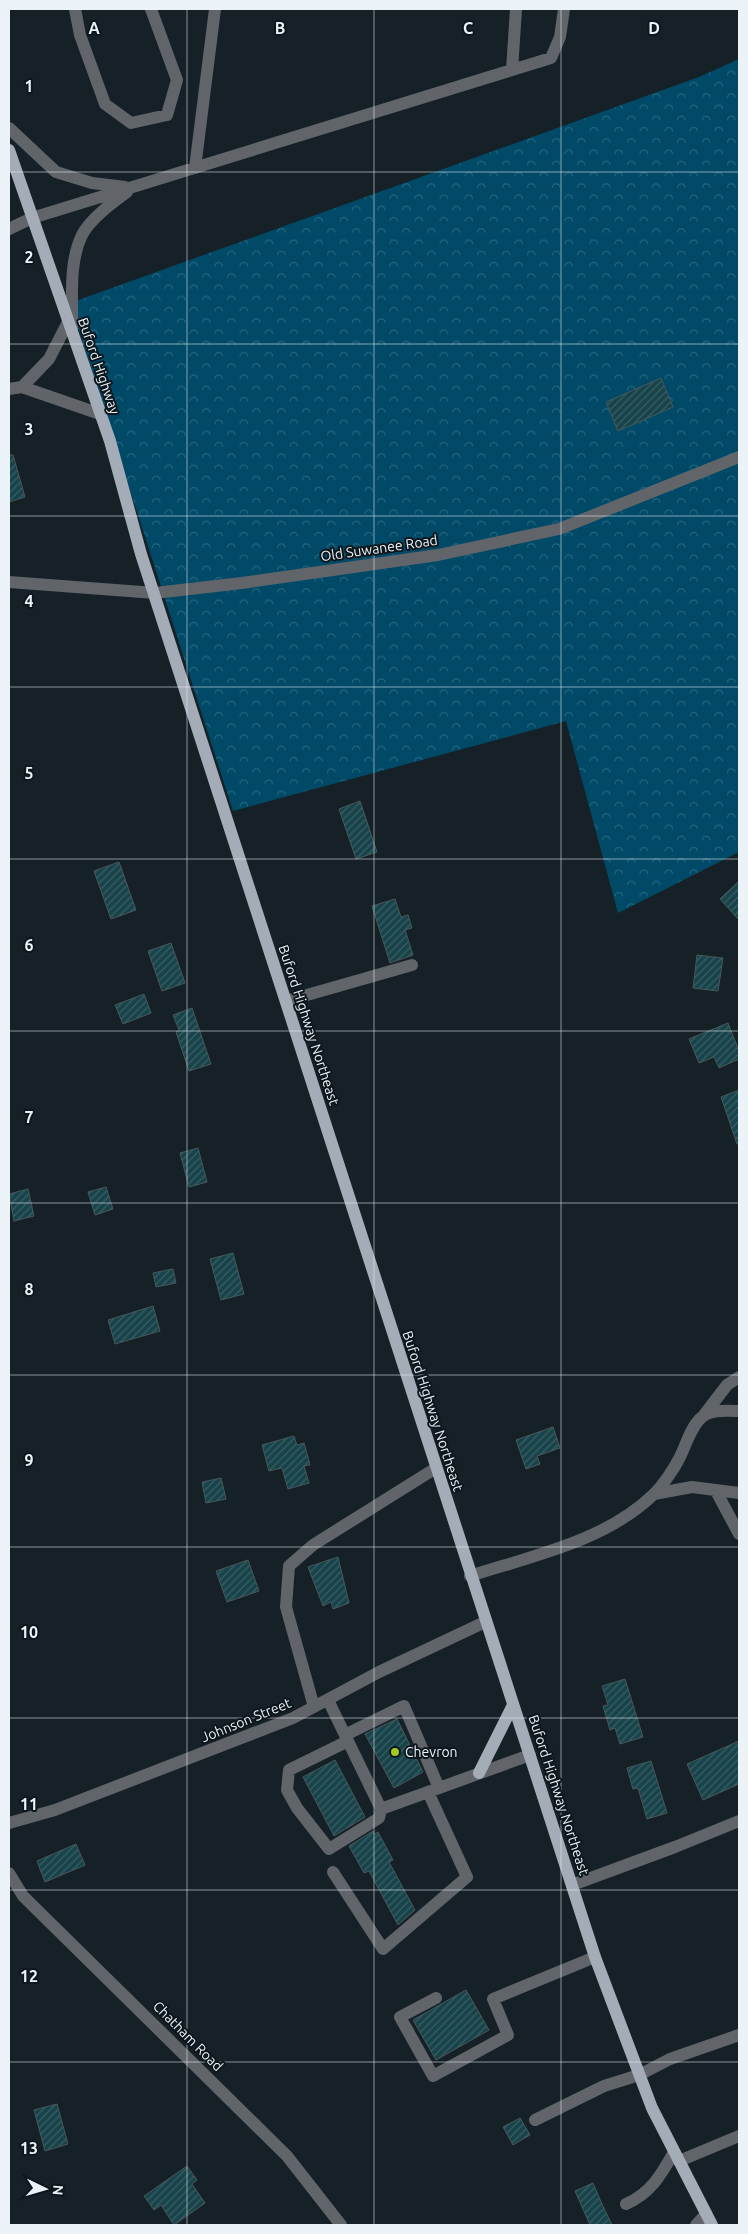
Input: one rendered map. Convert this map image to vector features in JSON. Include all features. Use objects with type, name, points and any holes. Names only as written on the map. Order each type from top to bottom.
[{"type":"main road","name":"Buford Highway","points":[[9,150],[100,414],[141,554],[155,593]]},
{"type":"main road","name":"Buford Highway Northeast","points":[[155,593],[470,1576],[595,1957],[652,2108],[709,2220]]},
{"type":"main road","points":[[479,1773],[513,1704]]},
{"type":"street","points":[[75,9],[80,34],[105,104],[131,123],[167,115],[177,80],[151,9]]},
{"type":"street","points":[[195,168],[215,9]]},
{"type":"street","points":[[512,70],[516,9]]},
{"type":"street","points":[[9,229],[32,218],[551,58],[560,37],[564,9]]},
{"type":"street","points":[[9,128],[56,172],[92,183],[133,187]]},
{"type":"street","points":[[22,387],[49,359],[70,328],[74,262],[82,234],[104,210],[133,187]]},
{"type":"street","points":[[9,390],[22,387],[100,414]]},
{"type":"street","name":"Old Suwanee Road","points":[[9,582],[155,593],[242,583],[438,555],[560,529],[739,457]]},
{"type":"street","points":[[286,1001],[412,964]]},
{"type":"street","points":[[470,1576],[584,1538],[622,1519],[654,1494],[680,1458],[687,1441],[702,1417],[727,1385],[739,1377]]},
{"type":"street","points":[[702,1417],[714,1412],[739,1411]]},
{"type":"street","points":[[314,1707],[286,1607],[286,1580],[289,1566],[313,1545],[436,1468]]},
{"type":"street","points":[[654,1494],[692,1487],[739,1494]]},
{"type":"street","points":[[716,1491],[739,1534]]},
{"type":"street","name":"Johnson Street","points":[[9,1823],[55,1810],[293,1718],[379,1672],[485,1622]]},
{"type":"street","points":[[328,1700],[346,1738],[381,1809],[379,1818],[329,1849],[287,1790],[289,1770],[346,1738],[404,1706],[433,1790],[468,1877],[383,1949],[333,1872]]},
{"type":"street","points":[[381,1809],[530,1756]]},
{"type":"street","points":[[572,1885],[739,1821]]},
{"type":"street","name":"Chatham Road","points":[[9,1873],[23,1896],[288,2156],[342,2225]]},
{"type":"street","points":[[436,1998],[400,2017],[433,2076],[508,2035],[493,1999],[595,1957]]},
{"type":"street","points":[[535,2120],[604,2086],[639,2075],[670,2059],[739,2035]]},
{"type":"street","points":[[626,2204],[650,2190],[676,2156],[739,2136]]},
{"type":"street","points":[[696,2225],[709,2220]]},
{"type":"green space","points":[[739,59],[739,852],[618,913],[566,721],[233,811],[70,303],[699,77]]},
{"type":"building","points":[[661,378],[673,407],[618,431],[606,402]]},
{"type":"building","points":[[9,455],[13,455],[25,497],[9,502]]},
{"type":"building","points":[[360,801],[377,852],[356,859],[339,809]]},
{"type":"building","points":[[119,862],[136,910],[111,919],[94,871]]},
{"type":"building","points":[[739,881],[739,920],[720,899]]},
{"type":"building","points":[[395,899],[401,917],[408,915],[412,928],[405,930],[413,955],[390,963],[372,906]]},
{"type":"building","points":[[171,943],[185,983],[162,991],[148,951]]},
{"type":"building","points":[[697,955],[723,958],[718,991],[693,988]]},
{"type":"building","points":[[144,994],[151,1013],[123,1024],[115,1005]]},
{"type":"building","points":[[192,1008],[211,1064],[189,1071],[176,1032],[179,1030],[173,1015]]},
{"type":"building","points":[[728,1023],[739,1051],[739,1059],[719,1068],[714,1057],[699,1063],[689,1039]]},
{"type":"building","points":[[739,1090],[739,1144],[737,1144],[721,1097]]},
{"type":"building","points":[[198,1148],[207,1182],[189,1187],[180,1153]]},
{"type":"building","points":[[106,1187],[113,1209],[95,1215],[88,1192]]},
{"type":"building","points":[[28,1189],[34,1216],[14,1221],[9,1194]]},
{"type":"building","points":[[233,1253],[244,1294],[221,1300],[210,1259]]},
{"type":"building","points":[[173,1269],[176,1283],[156,1287],[153,1273]]},
{"type":"building","points":[[153,1306],[160,1331],[115,1344],[108,1320]]},
{"type":"building","points":[[553,1427],[560,1448],[537,1456],[540,1464],[526,1469],[516,1440]]},
{"type":"building","points":[[294,1436],[297,1445],[304,1443],[310,1465],[304,1466],[309,1483],[288,1489],[282,1468],[269,1471],[262,1445]]},
{"type":"building","points":[[221,1478],[226,1499],[206,1503],[202,1482]]},
{"type":"building","points":[[338,1557],[349,1603],[333,1609],[331,1602],[323,1606],[308,1567]]},
{"type":"building","points":[[248,1560],[259,1591],[227,1602],[216,1571]]},
{"type":"building","points":[[625,1679],[643,1737],[620,1744],[615,1728],[610,1730],[603,1706],[608,1705],[602,1686]]},
{"type":"building","name":"Chevron","points":[[397,1719],[423,1772],[394,1788],[365,1734]]},
{"type":"building","points":[[739,1741],[739,1784],[703,1800],[687,1764]]},
{"type":"building","points":[[335,1760],[365,1817],[334,1836],[303,1777]]},
{"type":"building","points":[[651,1761],[667,1813],[647,1819],[638,1788],[633,1789],[627,1768]]},
{"type":"building","points":[[373,1831],[374,1834],[378,1832],[393,1860],[389,1862],[415,1910],[398,1925],[369,1871],[364,1873],[349,1846]]},
{"type":"building","points":[[76,1844],[85,1865],[45,1882],[37,1861]]},
{"type":"building","points":[[466,1990],[489,2030],[436,2060],[413,2020]]},
{"type":"building","points":[[57,2104],[68,2144],[45,2151],[34,2110]]},
{"type":"building","points":[[520,2118],[530,2135],[513,2145],[503,2127]]},
{"type":"building","points":[[187,2166],[197,2180],[192,2184],[205,2203],[174,2225],[161,2205],[154,2210],[144,2196]]},
{"type":"building","points":[[593,2183],[612,2225],[590,2225],[575,2191]]},
{"type":"place","name":"Chevron","points":[[395,1752]]}]
